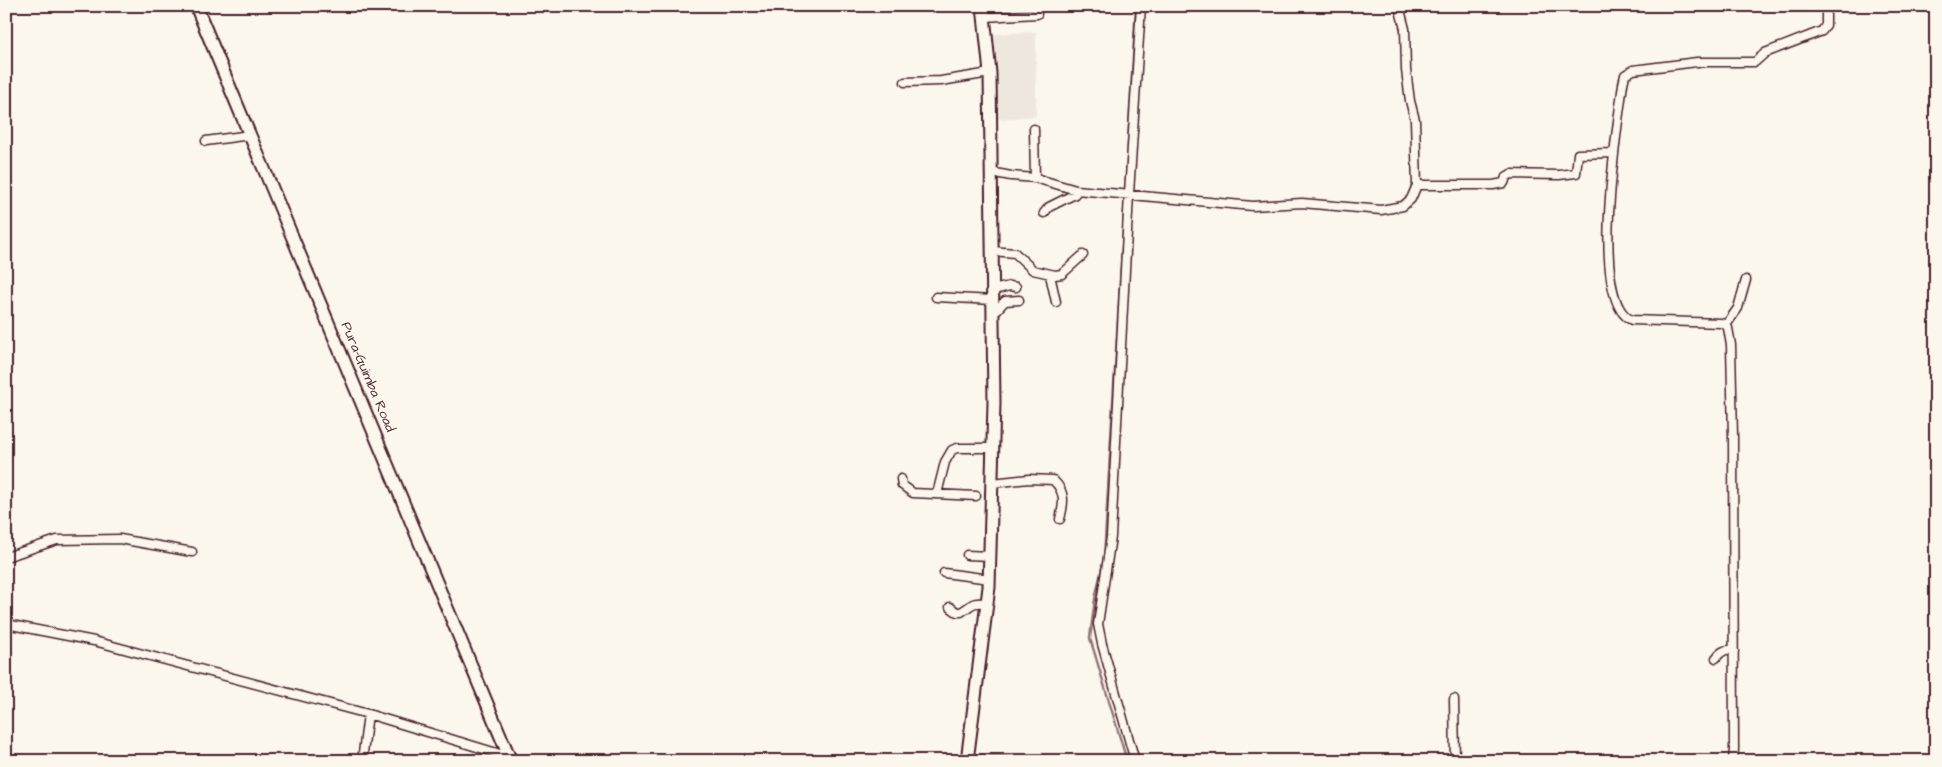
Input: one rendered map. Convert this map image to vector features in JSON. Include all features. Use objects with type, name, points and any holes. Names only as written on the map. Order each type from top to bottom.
[{"type":"main road","name":"Pura-Guimba Road","points":[[196,6],[510,759]]},
{"type":"main road","points":[[967,760],[990,579],[995,365],[990,172],[990,73],[984,12]]},
{"type":"street","points":[[1135,761],[1102,644],[1098,617],[1111,537],[1128,194],[1141,6]]},
{"type":"street","points":[[990,172],[1035,178],[1076,190],[1253,206],[1302,203],[1381,210],[1403,206],[1411,200],[1417,186],[1415,120],[1410,101],[1406,70],[1405,29],[1399,6]]},
{"type":"street","points":[[1726,325],[1721,323],[1632,320],[1621,312],[1609,276],[1608,246],[1614,153],[1625,75],[1633,70],[1698,62],[1755,62],[1766,53],[1822,31],[1826,26],[1826,6]]},
{"type":"street","points":[[984,12],[1037,14]]},
{"type":"street","points":[[905,82],[941,81],[990,73]]},
{"type":"street","points":[[1034,129],[1035,178]]},
{"type":"street","points":[[206,141],[250,136]]},
{"type":"street","points":[[1417,186],[1493,185],[1504,183],[1511,174],[1559,175],[1576,173],[1578,154],[1614,153]]},
{"type":"street","points":[[1044,213],[1048,207],[1075,194],[1076,190]]},
{"type":"street","points":[[992,252],[1015,253],[1033,270],[1050,275],[1062,274],[1083,256]]},
{"type":"street","points":[[1050,275],[1056,302]]},
{"type":"street","points":[[1733,761],[1732,372],[1731,345],[1726,325],[1738,308],[1746,280]]},
{"type":"street","points":[[936,297],[993,295],[1010,286],[1016,287]]},
{"type":"street","points":[[994,314],[1005,300],[1019,300]]},
{"type":"street","points":[[937,494],[945,462],[952,450],[957,448],[993,448]]},
{"type":"street","points":[[901,479],[902,485],[906,490],[913,492],[976,496]]},
{"type":"street","points":[[992,483],[1053,480],[1063,493],[1064,499],[1060,519]]},
{"type":"street","points":[[6,557],[57,540],[120,539],[192,552]]},
{"type":"street","points":[[967,555],[990,556]]},
{"type":"street","points":[[944,573],[990,579]]},
{"type":"street","points":[[950,607],[957,612],[961,612],[975,602],[987,603]]},
{"type":"street","points":[[6,624],[94,641],[368,714],[510,759]]},
{"type":"street","points":[[1716,658],[1720,652],[1726,649],[1734,651]]},
{"type":"street","points":[[1454,699],[1455,761]]},
{"type":"street","points":[[362,761],[368,714]]},
{"type":"street","points":[[967,760],[1012,761]]},
{"type":"shaded area","points":[[1036,32],[1036,116],[992,120],[990,34]]},
{"type":"waterway","points":[[1127,761],[1090,638],[1095,599],[1104,559],[1136,6]]}]
